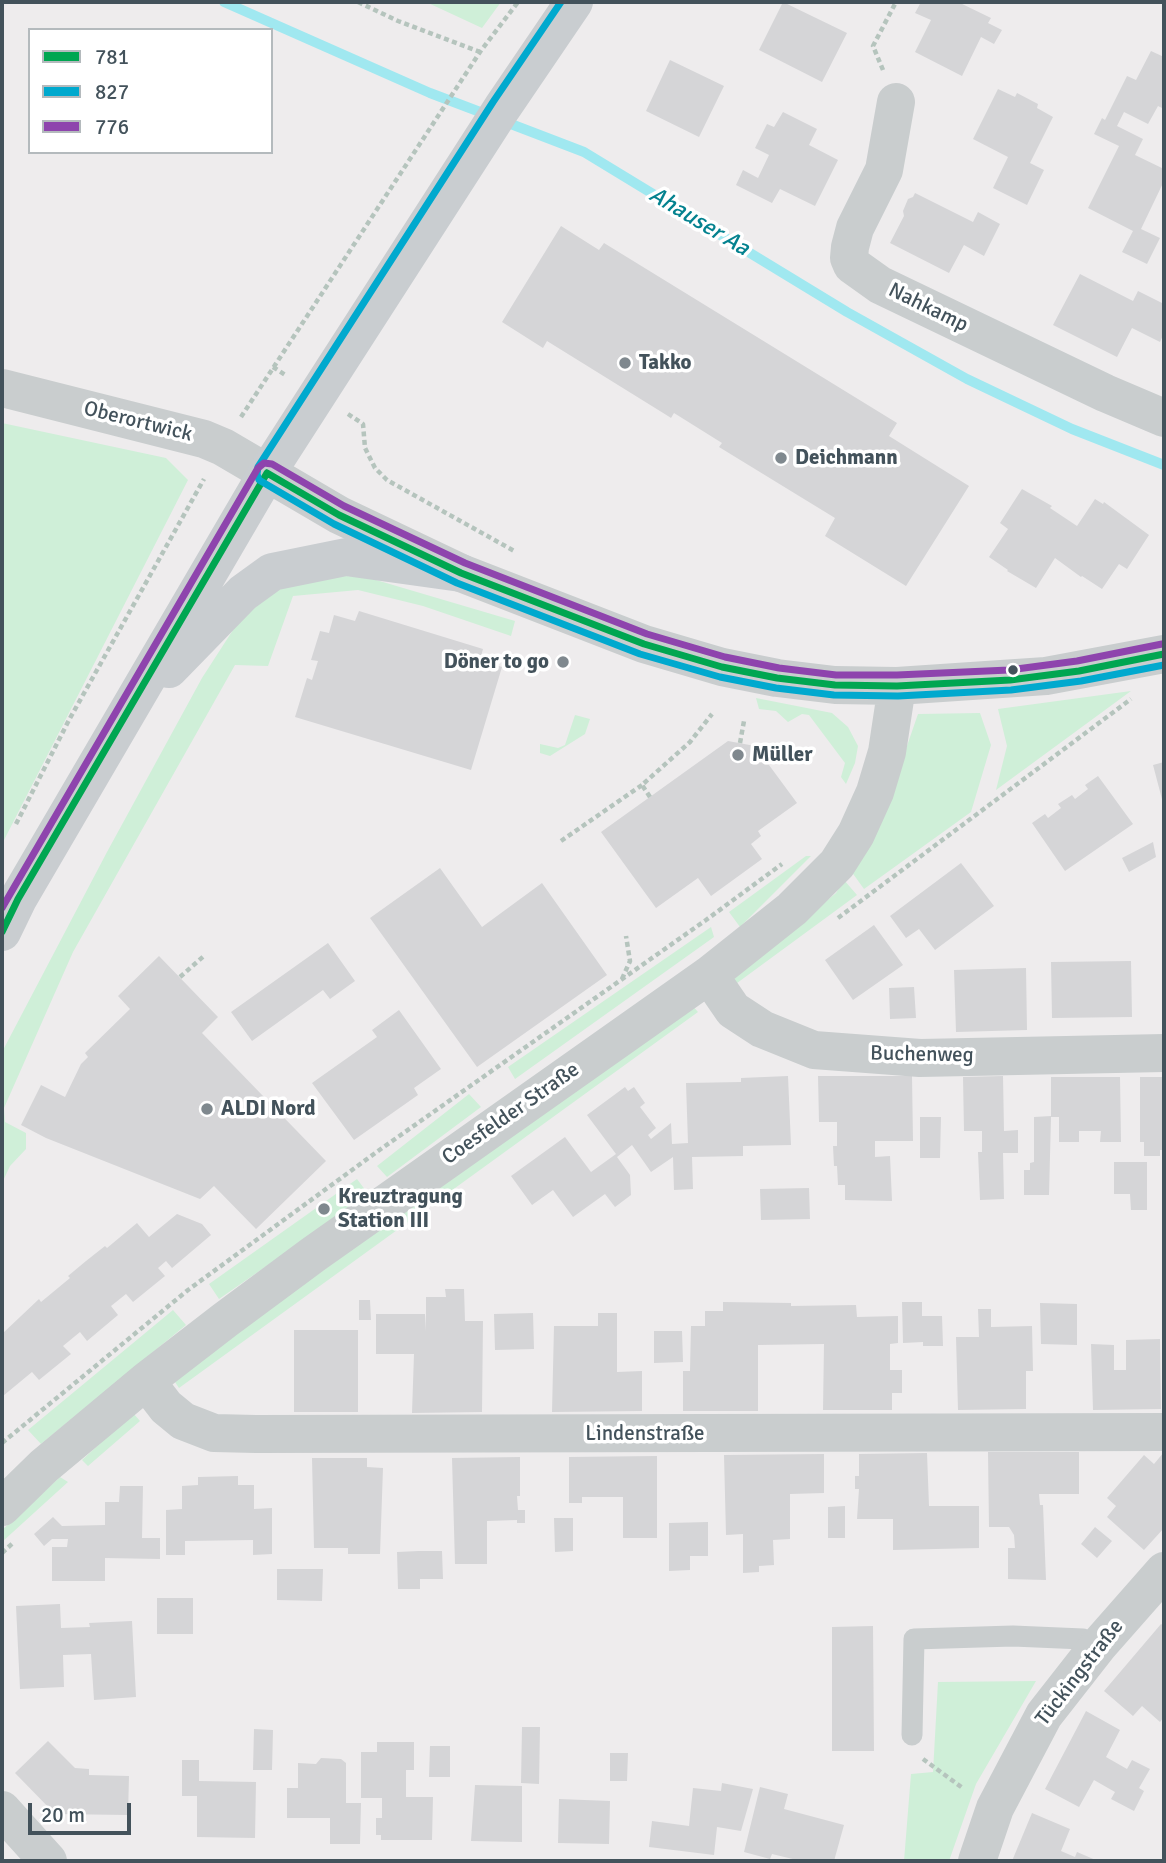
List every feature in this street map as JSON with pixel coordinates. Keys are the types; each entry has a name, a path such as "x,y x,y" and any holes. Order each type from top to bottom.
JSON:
{"main road":[{"path":"2,932 25,887 267,473 493,121 574,2"},
{"path":"126,713 243,593 272,572 346,557 461,573"}],"street":[{"name":"Nahkamp","path":"896,102 884,170 855,228 849,258 852,265 880,285 1105,393 1164,418"},
{"name":"Oberortwick","path":"2,388 204,439 267,473"},
{"path":"267,473 339,515 461,573 644,644 712,664 777,678 835,685 897,686 1046,676 1121,664 1164,653"},
{"name":"Coesfelder Straße","path":"2,1507 44,1466 146,1381 314,1254 709,975 793,909 837,864 856,834 875,792 887,752 897,686"},
{"name":"Buchenweg","path":"709,975 733,1010 762,1029 814,1050 920,1058 1164,1053"},
{"name":"Lindenstraße","path":"146,1381 166,1407 183,1421 214,1433 1164,1432"},
{"name":"Tückingstraße","path":"977,1861 995,1808 1044,1715 1098,1646 1164,1571"},
{"path":"2,1810 48,1861"}],"lane":[{"path":"912,1735 914,1639 1013,1636 1083,1639 1098,1646"}],"path":[{"path":"358,2 480,52"},
{"path":"14,828 69,720 223,447 480,52 518,2"},
{"path":"896,2 873,46 896,102"},
{"path":"273,367 363,424 365,448 375,468 387,480 519,554"},
{"path":"561,841 642,785 690,743 712,714"},
{"path":"740,744 744,721"},
{"path":"642,785 650,797"},
{"path":"2,1443 188,1290 389,1143 793,856"},
{"path":"622,980 630,961 626,936"},
{"path":"180,977 205,955"},
{"path":"912,1735 915,1750 926,1762 995,1808"}],"green space":[{"path":"426,2 501,2 482,28"},
{"path":"2,423 166,458 188,480 2,844"},
{"path":"324,575 366,577 515,621 511,636 423,606 358,590 293,596 268,666 235,665 73,952 4,1108 5,1122 26,1133 26,1149 10,1166 2,1183 2,1052 107,852 202,678 242,616 282,583"},
{"path":"1131,691 996,790 1007,746 998,709"},
{"path":"756,698 832,713 848,727 858,746 855,763 846,784 841,777 845,763 809,715 802,714 788,722 776,711 759,709"},
{"path":"980,713 991,745 971,812 864,889 851,871 890,795 918,714"},
{"path":"575,715 590,719 585,734 550,756 540,753 540,744 558,748 565,745"},
{"path":"806,856 811,856 740,927 729,912"},
{"path":"844,880 857,895 733,986 733,978 836,893"},
{"path":"711,927 714,937 515,1079 508,1067"},
{"path":"691,1004 698,1012 179,1388 173,1379"},
{"path":"469,1094 481,1107 387,1177 377,1166"},
{"path":"357,1179 369,1195 219,1299 209,1284"},
{"path":"173,1310 186,1325 41,1444 28,1430"},
{"path":"133,1413 140,1421 88,1466 82,1460"},
{"path":"60,1477 68,1482 2,1542 2,1530"},
{"path":"1036,1681 976,1784 949,1861 904,1861 911,1774 933,1772 938,1682"}],"building":[{"path":"783,2 847,33 822,82 759,50"},
{"path":"921,2 958,2 991,18 988,23 1002,30 994,44 981,37 962,76 915,52 931,20 915,13"},
{"path":"1151,51 1164,57 1164,109 1158,106 1148,124 1124,112 1117,126 1143,139 1135,155 1164,169 1164,181 1141,229 1160,238 1147,264 1122,252 1133,231 1088,208 1119,146 1094,134 1102,118 1105,120 1127,76 1136,80"},
{"path":"670,60 724,86 699,137 646,111"},
{"path":"998,89 1015,97 1017,93 1038,104 1037,108 1053,117 1030,163 1044,170 1027,205 993,188 1008,157 973,139"},
{"path":"783,112 817,129 809,145 838,160 815,206 780,189 772,203 736,185 743,170 758,178 769,155 755,148 767,124 774,127"},
{"path":"915,193 973,222 978,212 1000,224 984,256 964,245 949,273 890,243 904,216 903,211 908,199"},
{"path":"561,226 599,250 604,243 897,423 889,436 969,486 906,586 825,536 835,518 719,447 722,443 674,413 671,418 547,341 543,348 502,322"},
{"path":"1080,274 1133,301 1138,291 1164,304 1164,333 1160,342 1132,328 1117,357 1053,325"},
{"path":"1022,489 1052,506 1050,508 1077,526 1095,499 1103,504 1104,502 1149,535 1127,569 1119,564 1102,589 1055,558 1036,588 989,557 1008,529 1000,523"},
{"path":"359,611 483,649 480,660 502,667 471,770 295,717 307,678 312,680 318,661 311,660 320,631 329,633 334,615 355,621"},
{"path":"728,741 755,746 797,803 758,831 761,836 751,844 762,859 711,896 698,878 656,908 601,832"},
{"path":"1164,762 1164,803 1163,803 1153,765"},
{"path":"1098,776 1133,824 1065,871 1032,823 1045,814 1048,818 1061,808 1058,804 1072,795 1075,799 1088,789 1085,785"},
{"path":"1153,842 1156,857 1129,872 1122,858"},
{"path":"961,863 994,906 935,950 919,929 906,938 890,916"},
{"path":"440,868 482,927 542,883 607,975 477,1067 370,918"},
{"path":"874,925 903,965 853,1000 825,960"},
{"path":"328,943 355,981 330,999 323,990 252,1041 231,1012"},
{"name":"ALDI Nord","path":"159,956 218,1017 202,1033 326,1161 256,1229 214,1186 200,1199 46,1138 21,1125 41,1085 65,1097 81,1064 88,1057 85,1053 130,1009 118,996"},
{"path":"1131,961 1132,1017 1052,1018 1051,962"},
{"path":"1026,968 1027,1030 956,1032 954,970"},
{"path":"914,987 916,1018 890,1019 889,988"},
{"path":"399,1010 441,1069 414,1088 418,1095 354,1140 312,1083 377,1037 372,1030"},
{"path":"788,1076 791,1145 743,1146 743,1156 692,1157 693,1189 674,1190 673,1157 651,1172 632,1145 617,1157 630,1175 631,1195 615,1207 605,1194 573,1217 553,1190 532,1205 511,1176 565,1137 591,1172 616,1154 587,1115 625,1087 628,1091 634,1087 645,1103 640,1107 656,1128 648,1135 651,1139 671,1123 672,1144 688,1143 686,1083 741,1082 741,1078"},
{"path":"818,1076 912,1076 913,1141 875,1141 875,1157 890,1156 892,1201 845,1200 845,1185 838,1185 837,1166 834,1166 833,1146 837,1146 837,1122 819,1122"},
{"path":"1003,1076 1004,1131 1018,1130 1018,1153 1003,1153 1004,1199 980,1200 978,1152 982,1152 982,1131 964,1131 963,1077"},
{"path":"1051,1077 1120,1077 1121,1142 1100,1142 1101,1131 1079,1131 1079,1142 1059,1142 1059,1117 1051,1117 1049,1195 1024,1195 1024,1170 1030,1170 1030,1163 1034,1162 1034,1117 1051,1116"},
{"path":"1140,1077 1164,1077 1164,1150 1160,1150 1160,1156 1144,1156 1144,1142 1140,1142"},
{"path":"920,1117 941,1117 940,1158 920,1158"},
{"path":"1114,1162 1147,1162 1147,1210 1131,1210 1130,1194 1114,1194"},
{"path":"809,1188 810,1219 761,1220 760,1189"},
{"path":"177,1214 202,1224 211,1235 172,1268 166,1261 158,1268 165,1276 133,1302 126,1294 111,1306 118,1315 87,1341 80,1332 63,1346 71,1354 39,1380 32,1372 3,1396 2,1334 39,1299 41,1302 86,1261 105,1246 107,1248 137,1223 149,1237"},
{"path":"445,1289 464,1289 465,1321 483,1321 482,1412 412,1413 414,1354 376,1354 376,1314 425,1314 426,1331 426,1297 446,1297"},
{"path":"359,1300 370,1300 371,1320 359,1320"},
{"path":"723,1302 791,1303 791,1306 856,1305 857,1317 898,1316 898,1343 890,1344 890,1370 902,1370 902,1393 892,1393 892,1410 823,1410 824,1344 758,1345 758,1411 683,1411 683,1371 690,1371 691,1326 705,1326 705,1311 723,1311"},
{"path":"902,1302 922,1302 922,1316 942,1316 943,1346 923,1346 923,1342 903,1343"},
{"path":"1040,1303 1077,1304 1077,1345 1041,1344"},
{"path":"978,1309 991,1309 991,1327 1032,1326 1033,1371 1026,1371 1026,1409 958,1410 956,1337 979,1337"},
{"path":"533,1313 534,1349 495,1350 494,1314"},
{"path":"598,1313 617,1313 617,1372 642,1371 642,1411 552,1412 554,1326 598,1326"},
{"path":"294,1330 358,1330 358,1412 294,1412"},
{"path":"654,1331 682,1331 683,1362 654,1363"},
{"path":"1160,1339 1161,1409 1093,1410 1091,1344 1114,1345 1114,1370 1126,1370 1126,1340"},
{"path":"988,1452 1079,1452 1079,1494 1039,1494 1040,1505 1043,1505 1046,1580 1008,1579 1008,1548 1015,1548 1014,1535 1009,1527 989,1527"},
{"path":"1164,1452 1164,1528 1144,1550 1107,1517 1116,1506 1107,1498 1144,1455 1154,1464"},
{"path":"927,1453 929,1506 979,1506 979,1548 893,1550 893,1519 857,1519 859,1489 855,1489 855,1476 859,1476 859,1454"},
{"path":"824,1454 824,1493 790,1494 790,1539 773,1540 774,1565 759,1566 759,1572 743,1573 743,1534 726,1535 724,1455"},
{"path":"657,1456 657,1538 623,1538 623,1497 582,1497 582,1503 569,1503 569,1457"},
{"path":"520,1457 518,1510 525,1510 525,1523 517,1523 517,1520 487,1521 487,1564 455,1564 452,1458"},
{"path":"312,1458 367,1458 367,1467 383,1468 380,1554 348,1554 348,1548 314,1548"},
{"path":"238,1476 238,1485 254,1485 254,1509 272,1508 272,1554 253,1555 253,1540 185,1541 185,1555 166,1555 166,1510 182,1509 182,1486 198,1485 198,1477"},
{"path":"120,1486 143,1486 142,1538 160,1538 160,1559 105,1558 105,1581 52,1581 52,1547 67,1547 68,1539 52,1539 44,1546 34,1534 53,1517 62,1526 105,1525 105,1502 119,1502"},
{"path":"845,1506 845,1538 828,1538 828,1507"},
{"path":"554,1518 573,1518 573,1551 555,1552"},
{"path":"708,1522 708,1556 690,1556 690,1570 669,1571 669,1523"},
{"path":"1095,1527 1112,1541 1097,1558 1081,1544"},
{"path":"442,1551 443,1579 420,1579 420,1589 398,1589 397,1552"},
{"path":"277,1569 323,1569 322,1601 277,1600"},
{"path":"157,1598 193,1598 193,1634 157,1634"},
{"path":"60,1604 61,1628 90,1627 89,1623 132,1621 136,1697 94,1700 91,1654 63,1655 64,1687 20,1689 16,1606"},
{"path":"1161,1624 1164,1626 1164,1717 1160,1722 1142,1706 1133,1716 1104,1691"},
{"path":"873,1626 874,1751 832,1751 832,1627"},
{"path":"1086,1711 1120,1730 1106,1757 1127,1769 1132,1760 1150,1769 1139,1788 1144,1791 1134,1811 1111,1799 1115,1792 1094,1780 1079,1807 1045,1789"},
{"path":"522,1727 540,1727 539,1784 521,1783"},
{"path":"254,1729 273,1730 272,1770 253,1770"},
{"path":"48,1741 75,1768 89,1769 89,1775 129,1776 128,1815 55,1814 15,1773"},
{"path":"377,1742 414,1742 414,1770 406,1770 406,1797 433,1797 432,1840 381,1840 381,1835 376,1835 376,1818 382,1818 382,1798 361,1798 361,1752 377,1752"},
{"path":"430,1746 450,1746 450,1777 429,1777"},
{"path":"610,1753 628,1753 627,1781 610,1781"},
{"path":"321,1758 341,1759 346,1763 346,1803 361,1803 360,1844 330,1844 330,1818 287,1818 287,1788 298,1788 298,1763 316,1764"},
{"path":"182,1760 199,1760 199,1781 256,1782 255,1838 197,1837 197,1796 182,1796"},
{"path":"722,1783 753,1789 741,1831 717,1827 714,1855 649,1847 652,1821 689,1826 693,1788 721,1791"},
{"path":"475,1785 522,1786 522,1842 471,1841"},
{"path":"760,1787 788,1794 784,1809 844,1825 834,1861 801,1861 772,1854 770,1859 744,1852"},
{"path":"559,1799 610,1801 609,1844 558,1843"},
{"path":"1032,1813 1070,1829 1061,1851 1075,1857 1077,1852 1098,1861 1012,1861"}],"waterway":[{"name":"Ahauser Aa","path":"224,2 430,93 488,115"},
{"name":"Ahauser Aa","path":"503,121 584,152 847,312 967,379 1072,429 1164,465"}],"transit line":[{"name":"827","path":"561,2 493,102 258,467 259,480 334,524 457,583 640,654 720,677 776,688 834,695 898,696 1011,690 1081,681 1164,665"},
{"name":"776","path":"2,908 258,468 264,463 272,464 344,506 465,563 647,634 725,657 779,668 836,675 1009,670 1077,661 1162,644"},
{"name":"781","path":"267,473 339,515 461,573 644,644 722,667 777,678 835,685 897,686 1010,680 1079,671 1164,654"},
{"name":"781","path":"2,932 18,899 267,473"}],"place":[{"name":"Takko","path":"625,363"},
{"name":"Deichmann","path":"781,458"},
{"name":"Döner to go","path":"563,662"},
{"name":"Müller","path":"738,755"},
{"name":"ALDI Nord","path":"207,1109"},
{"name":"Kreuztragung Station III","path":"324,1209"}]}
